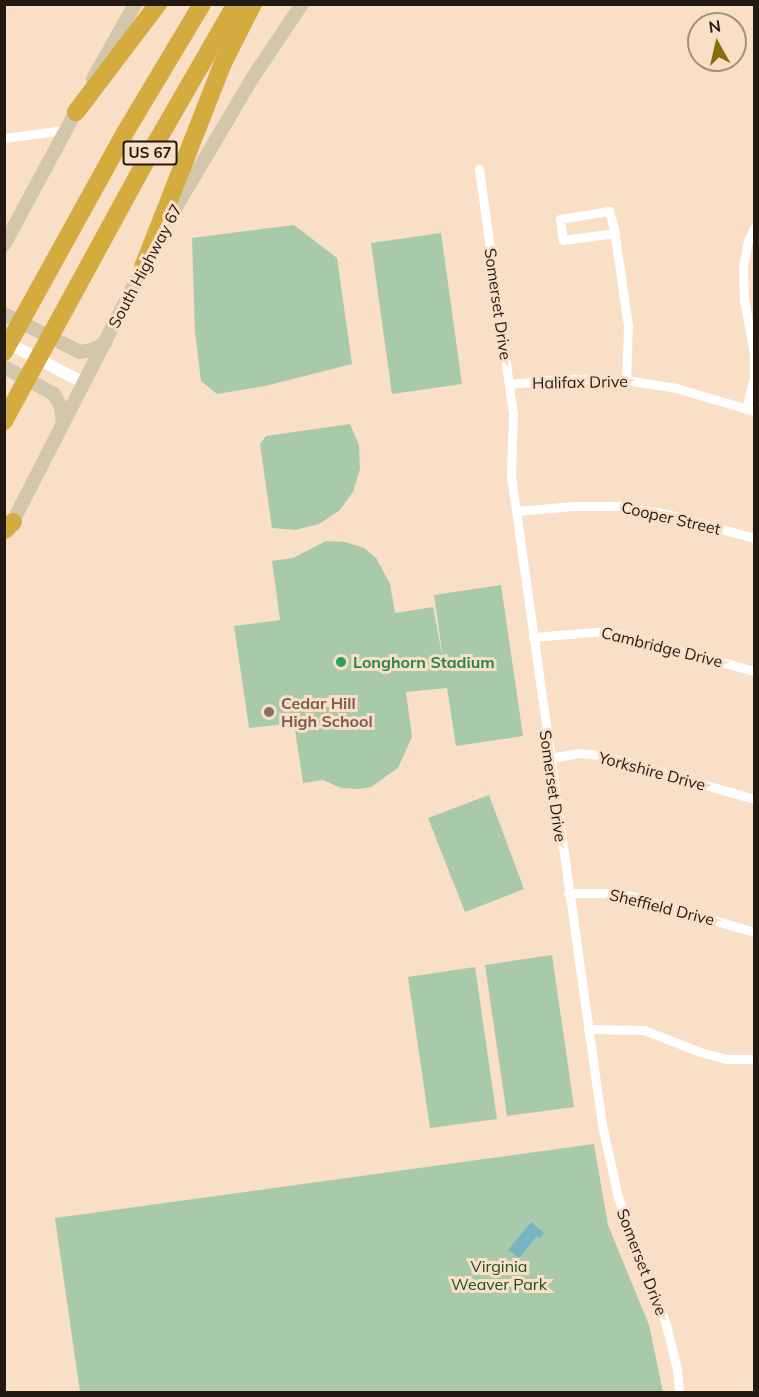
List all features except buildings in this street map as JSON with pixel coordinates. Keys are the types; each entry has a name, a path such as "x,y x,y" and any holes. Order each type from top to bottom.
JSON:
{"highway":[{"path":"76,112 158,4"},
{"name":"US 67","path":"4,352 126,131 202,4"},
{"name":"US 67","path":"8,414 67,304 236,4"},
{"path":"142,267 222,65 253,4"}],"main road":[{"path":"4,245 64,130 135,4"},
{"name":"South Highway 67","path":"7,530 142,267 191,179 302,4"},
{"path":"4,314 80,352 95,349 105,342"},
{"path":"4,366 54,394 61,407 63,423"}],"street":[{"path":"4,138 64,130"},
{"name":"Somerset Drive","path":"479,169 510,384 513,414 511,475 602,1125 618,1197 666,1325 677,1369 679,1392"},
{"path":"615,233 563,240 560,219 609,211 615,233 628,326 626,380"},
{"path":"750,410 754,355 744,299 743,267 748,241 754,228"},
{"path":"4,341 84,383"},
{"name":"Halifax Drive","path":"510,384 559,380 626,380 676,388 750,410"},
{"name":"Cooper Street","path":"516,511 574,506 618,506 667,514 754,538"},
{"name":"Cambridge Drive","path":"533,637 606,631 754,671"},
{"name":"Yorkshire Drive","path":"549,758 579,753 601,755 754,799"},
{"name":"Sheffield Drive","path":"568,893 631,896 754,932"},
{"path":"588,1029 644,1030 700,1052 726,1059 754,1059"}],"green space":[{"path":"294,225 337,258 352,364 265,386 217,394 201,381 195,332 192,238"},
{"path":"441,233 462,384 392,394 371,243"},
{"path":"350,424 359,445 360,469 353,492 339,511 319,524 295,530 272,528 260,444 266,436"},
{"name":"Longhorn Stadium","path":"326,541 345,542 364,548 376,558 390,584 395,613 433,607 444,665 434,595 501,585 523,736 456,746 447,688 406,692 412,737 398,768 371,787 359,789 341,788 323,780 303,783 294,723 249,728 234,626 280,620 272,561 293,558"},
{"path":"489,795 524,889 465,912 428,818"},
{"path":"552,955 574,1107 507,1116 485,965"},
{"path":"475,967 497,1119 430,1128 408,977"},
{"name":"Virginia Weaver Park","path":"594,1144 608,1225 649,1325 663,1392 80,1392 55,1218"}],"water":[{"path":"531,1222 544,1233 540,1238 537,1236 519,1258 508,1250"}],"place":[{"name":"Longhorn Stadium","path":"341,662"},
{"name":"Cedar Hill High School","path":"269,712"}]}
